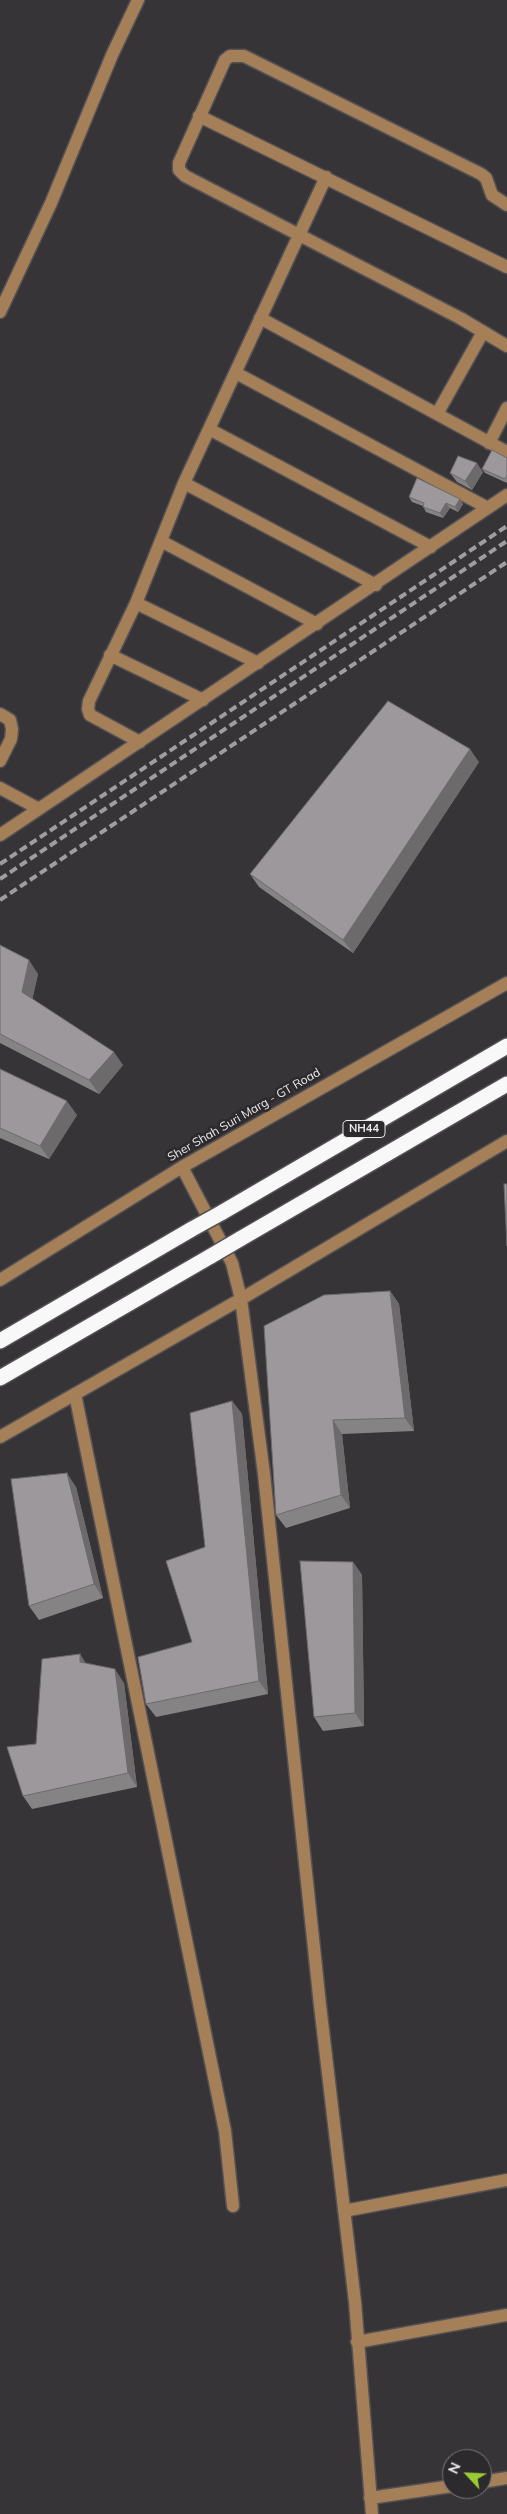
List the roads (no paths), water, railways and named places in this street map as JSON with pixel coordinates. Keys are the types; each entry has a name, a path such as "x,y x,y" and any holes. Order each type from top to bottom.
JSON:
{"highway":[{"name":"NH44","path":"0,1341 507,1046"},
{"name":"NH44","path":"0,1378 507,1084"}],"street":[{"path":"0,312 51,203 94,98 138,0"},
{"path":"507,205 492,194 486,178 480,174 244,56 230,56 225,60 181,156 179,170 185,176 507,346"},
{"path":"199,116 507,266"},
{"path":"140,742 97,719 90,714 88,709 110,656 136,603 184,483 326,177"},
{"path":"260,318 507,452"},
{"path":"437,414 483,332"},
{"path":"236,373 488,508"},
{"path":"489,442 507,408"},
{"path":"209,429 431,547"},
{"path":"184,483 376,584"},
{"path":"0,835 507,495"},
{"path":"161,541 317,624"},
{"path":"136,603 258,663"},
{"path":"110,656 203,700"},
{"path":"0,714 10,720 12,729 11,739 0,761"},
{"path":"0,788 39,809"},
{"name":"Sher Shah Suri Marg - GT Road","path":"0,1280 182,1167 507,983"},
{"path":"0,1437 241,1299 507,1141"},
{"path":"182,1167 232,1263 241,1299 264,1474 318,1986 344,2211 358,2342 372,2514"},
{"path":"75,1394 225,2131 234,2206"},
{"path":"344,2211 507,2180"},
{"path":"358,2342 507,2315"},
{"path":"492,2480 507,2478"},
{"path":"370,2498 442,2487"}],"railway":[{"path":"0,864 507,526"},
{"path":"0,879 507,541"},
{"path":"0,900 507,562"}]}
